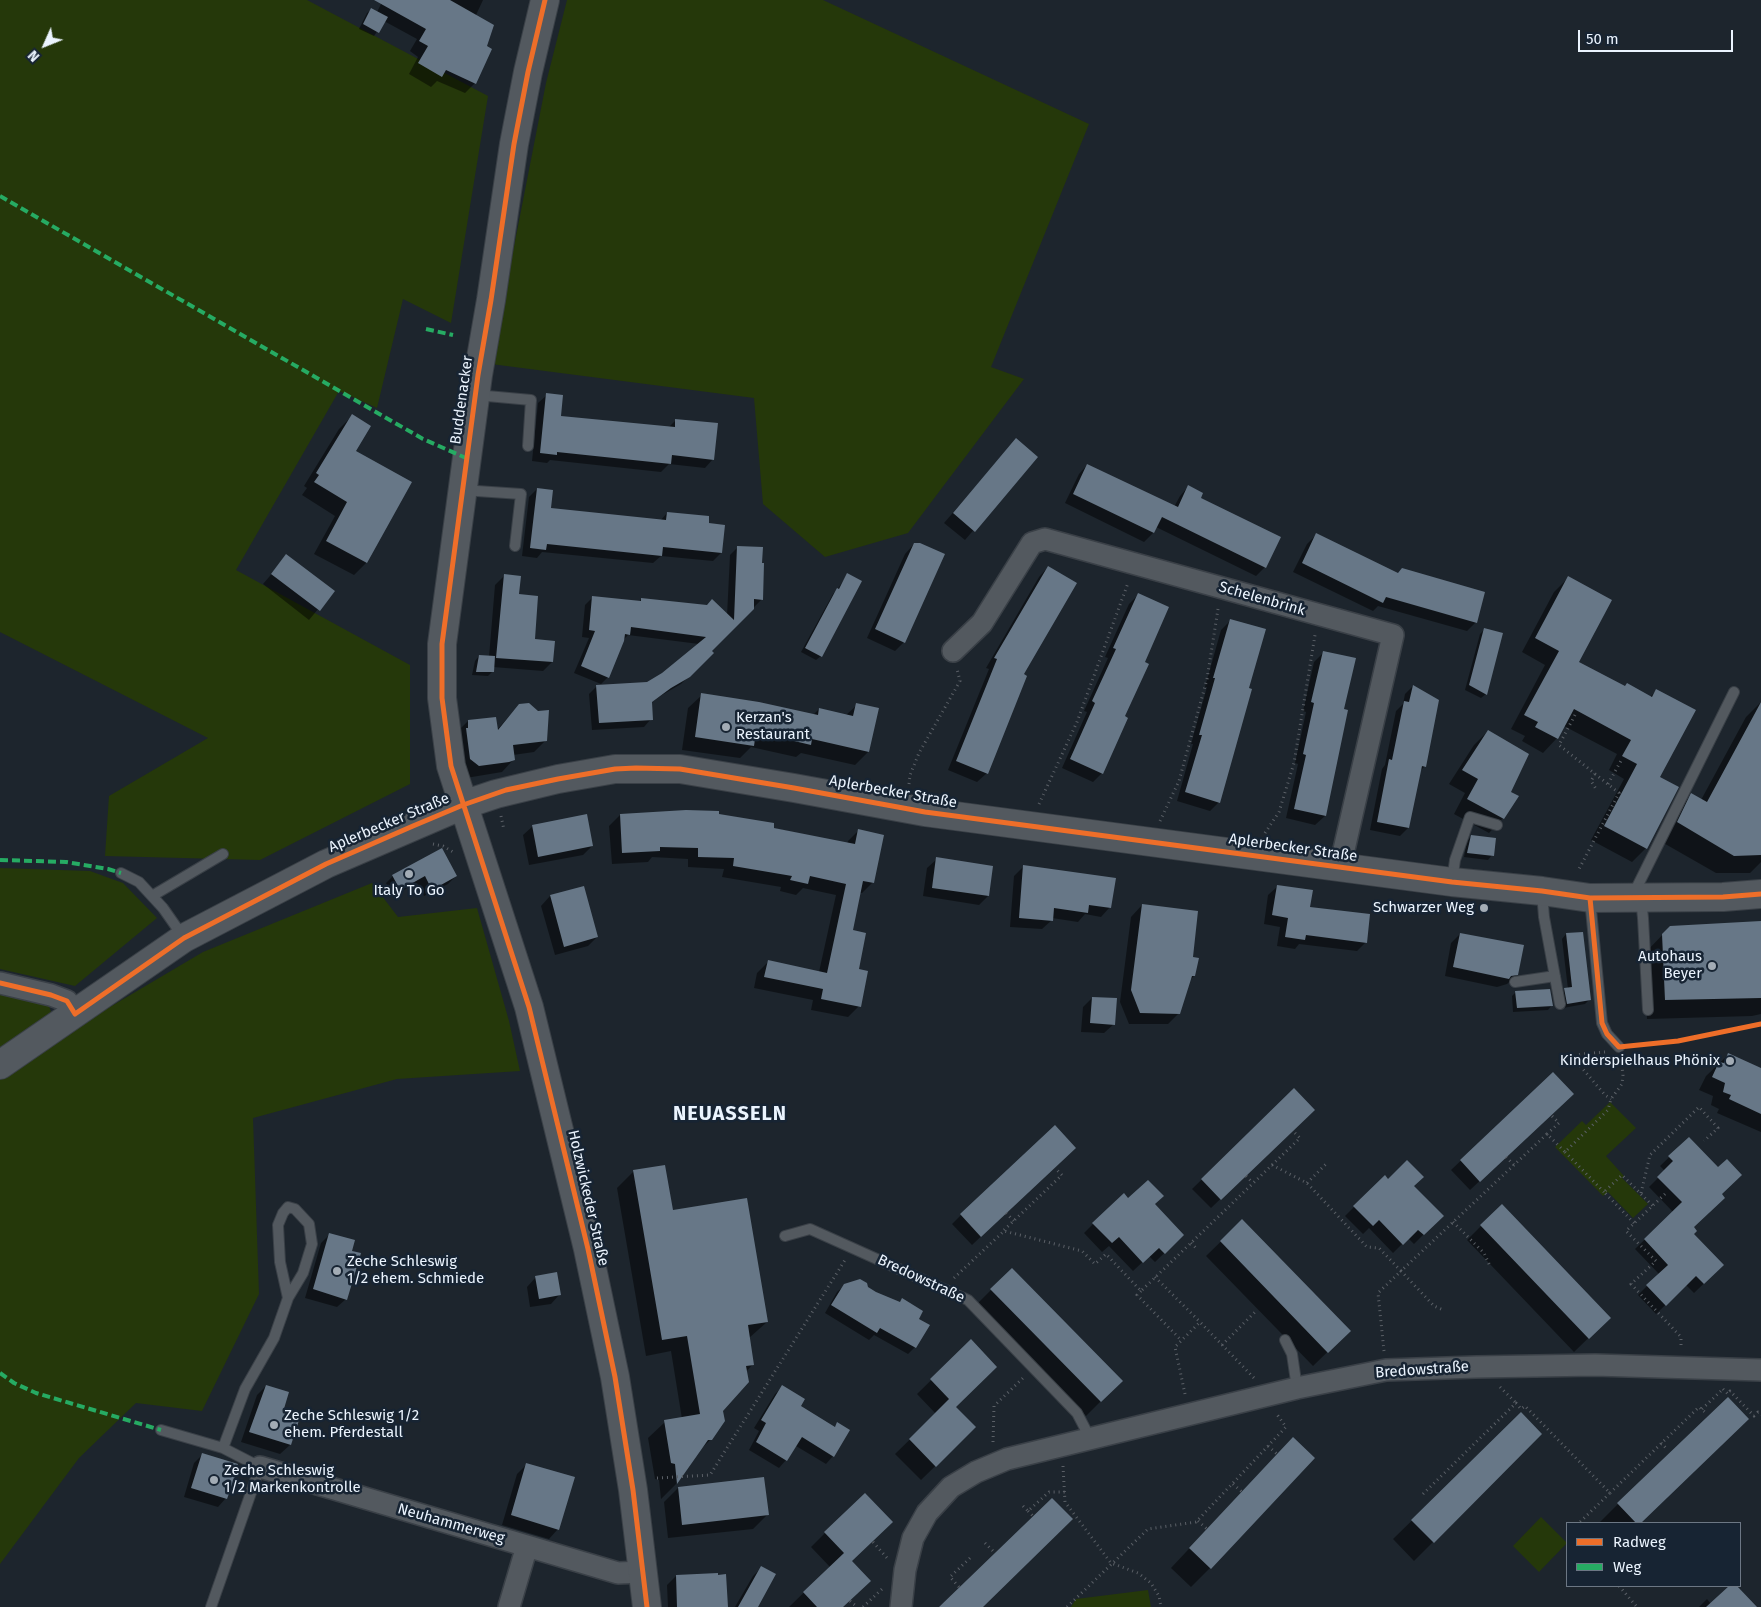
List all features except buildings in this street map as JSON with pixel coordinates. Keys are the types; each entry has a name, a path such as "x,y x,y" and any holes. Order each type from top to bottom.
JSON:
{"main road":[{"name":"Buddenacker","path":"463,805 451,766 442,698 442,644 461,490 514,144 545,0"},
{"name":"Aplerbecker Straße","path":"0,1065 184,938 326,864 463,805 506,790 615,769 680,769 925,812 1452,882 1590,898 1723,897 1761,894"},
{"name":"Holzwickeder Straße","path":"463,805 529,1007 588,1249 615,1377 647,1607"}],"street":[{"name":"Schelenbrink","path":"953,651 982,623 1032,543 1045,539 1392,635 1340,867"},
{"path":"0,983 51,995 67,1001 75,1014"},
{"name":"Bredowstraße","path":"901,1607 905,1570 913,1538 927,1513 952,1487 976,1472 1007,1459 1297,1388 1386,1370 1476,1366 1595,1365 1761,1370"},
{"name":"Neuhammerweg","path":"260,1468 618,1573 643,1572"},
{"path":"508,1607 527,1546"}],"lane":[{"path":"475,395 531,400 528,446"},
{"path":"461,490 521,494 516,546"},
{"path":"1648,1010 1643,918 1636,899 1734,692"},
{"path":"1452,882 1455,860 1470,817 1496,825"},
{"path":"152,896 223,854"},
{"path":"121,873 140,882 170,917 184,938"},
{"path":"1542,891 1544,917 1560,1004"},
{"path":"1590,898 1602,1023 1607,1034 1620,1051"},
{"path":"1515,982 1555,976"},
{"path":"223,1448 245,1389 274,1338 288,1298 303,1273 312,1244 309,1224 295,1209 288,1207 278,1225 280,1262 288,1298"},
{"name":"Bredowstraße","path":"785,1236 810,1229 968,1300 1077,1413 1090,1438"},
{"path":"1285,1340 1292,1354 1297,1388"},
{"path":"160,1430 223,1448 260,1468 211,1607"}],"path":[{"path":"1037,808 1077,722 1135,564"},
{"path":"1158,824 1179,781 1207,679 1216,627 1220,587"},
{"path":"1262,837 1279,812 1294,762 1319,615"},
{"path":"909,784 910,775 919,753 960,681 953,651"},
{"path":"1575,715 1559,745 1619,793 1578,871"},
{"path":"1608,784 1622,759"},
{"path":"1596,774 1591,781 1596,789"},
{"path":"1565,1152 1608,1110 1611,1099 1622,1084 1620,1051 1582,1054 1577,1057 1578,1063 1611,1099"},
{"path":"1641,1194 1650,1155 1699,1107 1718,1128 1704,1141"},
{"path":"1386,1370 1378,1293 1559,1123 1551,1115"},
{"path":"1181,1341 1137,1295 1300,1138 1293,1131"},
{"path":"1547,1134 1634,1223"},
{"path":"1506,1157 1514,1165"},
{"path":"1307,1183 1328,1162"},
{"path":"1272,1165 1307,1183 1367,1247 1379,1248 1434,1306 1443,1310"},
{"path":"943,1288 1062,1175 1055,1168"},
{"path":"1604,1192 1622,1175 1652,1206"},
{"path":"1246,1176 1253,1183"},
{"path":"1665,1194 1626,1231 1656,1261 1631,1284 1681,1337"},
{"path":"1006,1213 1014,1221"},
{"path":"1454,1222 1484,1253 1490,1266"},
{"path":"1004,1231 1082,1251 1095,1264 1106,1254 1141,1291"},
{"path":"1191,1243 1198,1250"},
{"path":"657,1478 710,1475 852,1248"},
{"path":"1067,1607 1148,1529 1198,1521 1286,1427 1267,1396 1222,1345 1155,1277"},
{"path":"1222,1345 1256,1311"},
{"path":"1189,1414 1175,1347 1200,1322"},
{"path":"992,1448 994,1406 1027,1374"},
{"path":"1580,1522 1661,1443 1700,1407 1702,1409 1723,1389 1728,1394 1730,1391 1754,1416 1758,1412 1761,1416"},
{"path":"1423,1494 1516,1403 1522,1409 1525,1406 1610,1493"},
{"path":"1702,1409 1706,1414"},
{"path":"1661,1443 1668,1450"},
{"path":"1062,1446 1065,1502 1111,1563 1138,1573 1151,1584 1159,1596 1161,1607"},
{"path":"1268,1446 1277,1454"},
{"path":"1233,1484 1242,1492"},
{"path":"1028,1511 1049,1492 1064,1492"},
{"path":"1023,1506 1033,1516"},
{"path":"1198,1521 1206,1529"},
{"path":"872,1542 892,1564"},
{"path":"985,1543 995,1553"},
{"path":"959,1587 950,1577 970,1558"},
{"path":"863,1607 884,1587"},
{"path":"1620,1587 1637,1607"},
{"path":"850,1600 857,1607"}],"green space":[{"path":"0,0 307,0 488,96 451,323 403,299 377,408 339,391 236,570 410,665 410,784 260,860 105,856 109,796 208,738 0,632"},
{"path":"567,0 823,0 1089,124 991,367 1024,379 908,533 825,557 763,504 754,398 491,364 546,83"},
{"path":"0,868 90,871 123,883 157,918 75,986 0,969"},
{"path":"372,883 398,917 477,908 509,1021 520,1071 397,1079 253,1118 259,1294 202,1411 136,1403 79,1458 0,1564 0,1072 203,952"},
{"path":"0,993 48,1003 51,1012 49,1016 0,1050"},
{"path":"1610,1102 1636,1128 1606,1156 1624,1176 1622,1178 1648,1204 1633,1218 1608,1192 1603,1196 1555,1147 1582,1121 1586,1125"},
{"path":"1541,1517 1566,1542 1539,1572 1513,1546"},
{"path":"1148,1590 1151,1607 1071,1607 1076,1599"}],"marked path":[{"path":"0,196 423,439 466,458"},
{"path":"426,329 453,335"},
{"path":"0,860 66,862 121,873"},
{"path":"0,1373 14,1383 36,1393 161,1430"}],"cycle path":[{"path":"545,0 514,144 478,375 442,644 442,698 451,766 529,1007 588,1249 615,1377 633,1490 647,1607"},
{"path":"0,983 51,995 67,1001 75,1014 184,938 326,864 463,805 506,790 615,769 680,769 925,812 1452,882 1590,898 1723,897 1761,894"},
{"path":"1590,898 1602,1023 1607,1034 1619,1047 1678,1041 1761,1024"}],"place":[{"name":"Kerzan's Restaurant","path":"726,727"},
{"name":"Italy To Go","path":"409,874"},
{"name":"Schwarzer Weg","path":"1484,908"},
{"name":"Autohaus Beyer","path":"1712,966"},
{"name":"Kinderspielhaus Phönix","path":"1730,1061"},
{"name":"Zeche Schleswig 1/2 ehem. Schmiede","path":"337,1271"},
{"name":"Zeche Schleswig 1/2 ehem. Pferdestall","path":"274,1425"},
{"name":"Zeche Schleswig 1/2 Markenkontrolle","path":"214,1480"}],"district":[{"name":"NEUASSELN","path":"730,1114"}]}
